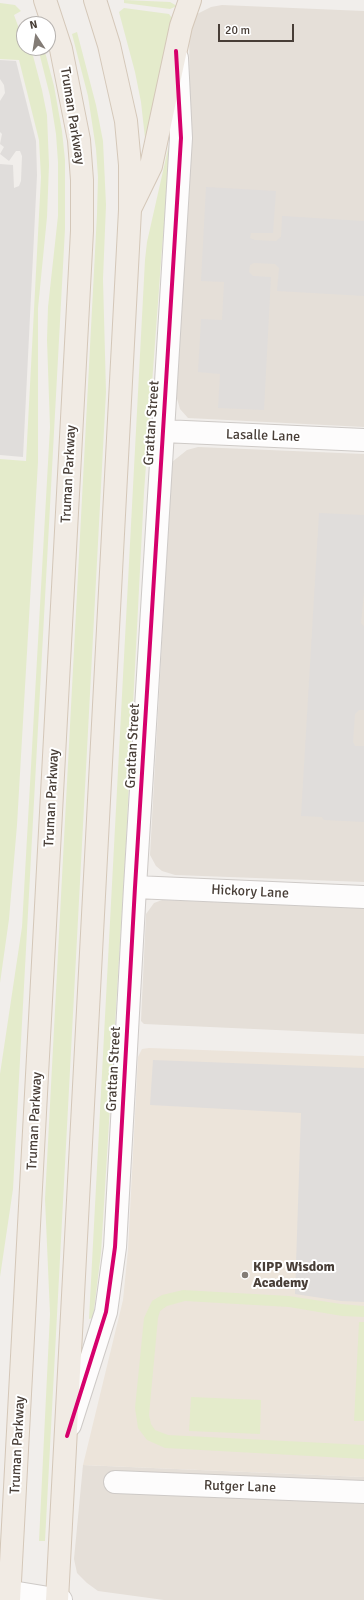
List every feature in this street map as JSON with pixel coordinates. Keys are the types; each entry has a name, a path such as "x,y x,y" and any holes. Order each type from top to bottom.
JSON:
{"main road":[{"name":"Truman Parkway","path":"6,1594 82,231 82,180 79,140 61,49 45,0"},
{"path":"59,1600 66,1436 130,210 130,165 126,122 111,51 95,0"},
{"path":"130,210 141,190 151,166 181,26 190,0"}],"street":[{"name":"Grattan Street","path":"66,1436 106,1312 115,1247 135,886 181,138 176,51"},
{"name":"Lasalle Lane","path":"163,431 364,440"},
{"name":"Hickory Lane","path":"135,886 364,897"},
{"name":"Rutger Lane","path":"115,1482 364,1492"},
{"path":"6,1594 59,1600"}],"shaded area":[{"path":"222,5 364,11 364,427 188,418 180,409 174,388 190,111 189,24 193,16 211,7"},
{"path":"0,60 16,61 36,141 37,175 23,457 0,455 0,164 13,165 14,188 19,186 21,181 22,156 20,151 16,151 9,161 0,154 4,147 0,144 2,134 0,132 0,101 5,93 4,85 0,79"},
{"path":"206,187 276,191 273,233 251,233 250,238 255,240 276,241 281,237 282,216 364,221 364,296 277,291 279,268 275,264 254,263 250,265 249,272 253,276 271,277 264,410 218,408 220,374 198,372 201,319 222,320 224,282 201,281"},
{"path":"198,447 364,454 364,882 175,875 162,871 156,866 150,855 172,462 187,450"},
{"path":"319,513 364,515 364,592 361,623 364,627 364,710 359,710 355,714 353,742 355,746 364,746 364,822 324,820 322,817 301,816"},
{"path":"162,900 364,908 364,1034 144,1024 141,1021 146,914 154,903"},
{"name":"KIPP Wisdom Academy","path":"149,1048 364,1056 364,1477 83,1465 123,1300 128,1250 138,1057 142,1049"},
{"path":"153,1060 364,1068 364,1302 341,1301 295,1294 301,1113 150,1105"},
{"path":"83,1465 364,1477 364,1600 164,1600 98,1591 77,1573 74,1559"}],"green space":[{"path":"124,0 170,2 177,6 170,9 124,3"},
{"path":"0,3 15,5 21,11 14,15 16,20 16,56 33,56 47,115 49,165 47,217 38,308 38,462 17,825 9,919 0,983 0,459 26,461 41,177 39,140 19,60 0,59"},
{"path":"124,8 169,14 172,18 149,139 145,138 141,102 135,72 119,12"},
{"path":"77,32 96,105 103,141 106,205 103,279 106,392 45,1541 39,1541 50,1314 45,1199 98,177 96,149 88,96 72,34"},
{"path":"40,56 46,56 54,86 62,131 65,160 65,229 13,1189 0,1277 0,1074 22,927 50,427 47,340 48,307 58,216 58,162 56,134 50,96"},
{"path":"170,140 173,140 162,248 144,492 125,861 101,1253 93,1318 89,1319 145,260 147,242"},
{"path":"183,1290 289,1296 364,1306 364,1317 342,1316 289,1307 185,1301 167,1306 160,1311 158,1318 149,1415 151,1424 155,1430 168,1435 364,1445 364,1459 165,1448 147,1440 138,1428 135,1408 144,1318 152,1301 162,1295"},
{"path":"359,1322 364,1322 364,1421 354,1421"},
{"path":"191,1397 261,1400 260,1434 189,1431"}],"cycle path":[{"path":"67,1436 106,1312 115,1247 135,887 181,138 176,51"}],"place":[{"name":"KIPP Wisdom Academy","path":"245,1275"}]}
